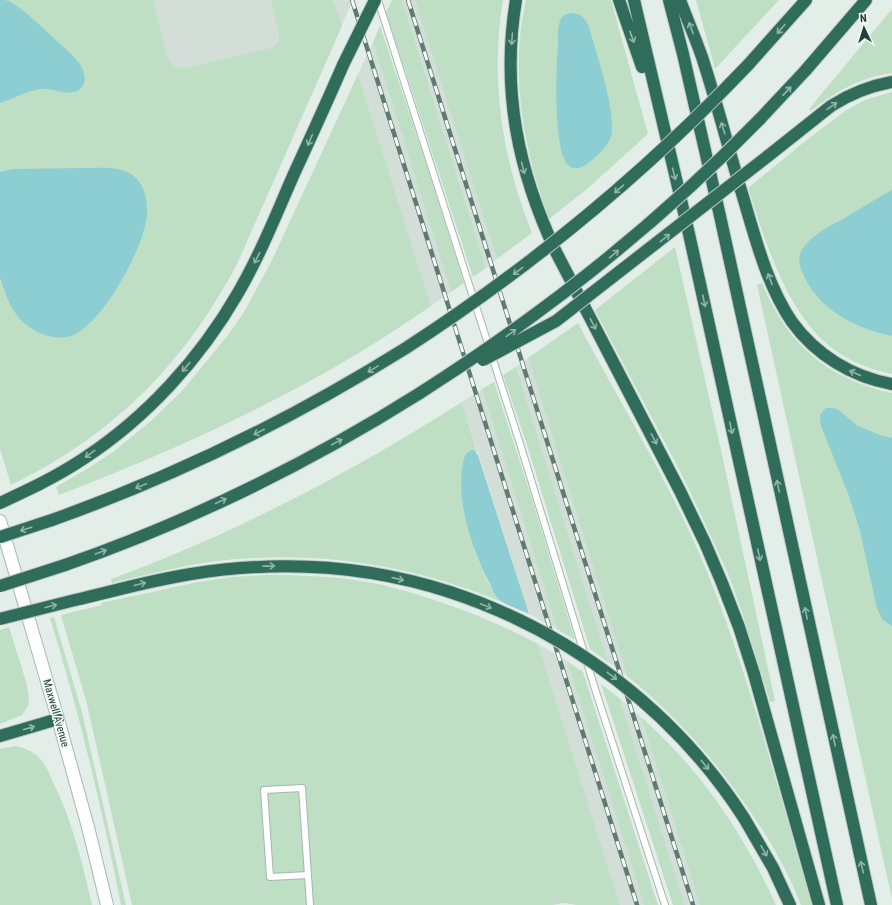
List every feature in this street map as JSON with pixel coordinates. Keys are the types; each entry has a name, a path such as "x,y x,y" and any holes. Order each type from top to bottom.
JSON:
{"highway":[{"path":"0,503 40,484 84,459 125,428 168,388 203,346 231,305 260,251 343,65 369,0"},
{"path":"343,65 377,0"},
{"path":"516,0 511,52 512,103 520,151 531,194 542,223 562,265 684,498 720,577 739,627 754,674 819,905"},
{"path":"618,0 661,118"},
{"path":"634,0 689,234 836,905"},
{"path":"669,0 720,216 871,905"},
{"path":"680,0 702,56 762,256 782,306 800,331 814,347 824,355 859,375 892,384"},
{"path":"0,537 52,520 155,480 247,438 318,400 406,348 499,285 583,220 658,154 748,65 806,0"},
{"path":"0,586 65,565 145,535 246,490 352,434 420,393 506,336 612,256 687,190 760,119 805,71 866,0"},
{"path":"420,393 556,321 831,106 867,88 892,82"},
{"path":"0,618 190,574 271,566 325,568 362,572 394,578 450,592 497,610 528,624 563,643 612,676 642,700 685,741 716,778 744,818 770,862 790,905"},
{"path":"0,736 58,719"}],"main road":[{"name":"Maxwell Avenue","path":"0,522 58,719 88,827 107,905"}],"lane":[{"path":"377,0 522,447 600,706 665,905"},
{"path":"308,875 270,877 264,790 302,788 308,875 310,905"}],"shaded area":[{"path":"0,0 353,0 323,68 0,138"},
{"path":"402,0 415,0 473,181 497,259 486,268"},
{"path":"373,42 451,292 431,306 358,74"},
{"path":"528,358 627,676 608,662 516,367"},
{"path":"482,389 557,629 529,614 462,402"},
{"path":"538,644 567,661 644,905 620,905"},
{"path":"620,699 641,717 700,905 685,905"}],"green space":[{"path":"0,0 153,0 167,58 176,67 186,68 271,48 277,44 279,35 271,0 333,0 342,26 238,262 218,298 195,332 170,364 143,393 114,419 82,444 11,485 0,449"},
{"path":"392,0 402,0 486,268 473,277 386,12"},
{"path":"415,0 503,0 499,30 498,59 501,118 513,176 532,233 497,259"},
{"path":"526,0 611,0 648,134 587,189 549,219 532,166 526,139 519,83 521,28"},
{"path":"696,0 779,0 715,69"},
{"path":"892,9 892,73 870,78 849,86 811,111 809,109"},
{"path":"380,26 464,283 451,292 373,42"},
{"path":"358,74 431,306 388,335 343,362 251,412 156,456 59,495 56,487 113,452 152,420 183,390 228,335 244,312 272,260"},
{"path":"892,92 892,374 863,366 842,355 819,336 804,318 791,299 780,277 762,232 748,188 845,111 865,100"},
{"path":"675,247 721,450 775,701 770,702 743,615 729,576 709,532 681,473 595,310"},
{"path":"762,283 772,305 784,324 797,341 812,356 829,368 848,378 869,387 892,393 892,899 757,285"},
{"path":"578,323 671,494 708,574 733,640 747,684 812,905 801,905 783,865 769,840 719,769 676,720 627,676 528,358"},
{"path":"516,367 608,662 590,649 527,445 503,375"},
{"path":"494,382 575,640 557,629 482,389"},
{"path":"462,402 478,455 477,452 462,469 461,484 467,523 475,552 487,580 499,601 429,577 393,569 357,562 284,557 247,558 210,562 148,574 112,583 111,579 202,542 291,500 378,453"},
{"path":"265,575 332,577 386,586 458,608 507,628 538,644 620,905 577,905 565,903 552,905 132,905 87,704 61,615 102,605 101,603 198,582 232,577"},
{"path":"54,617 82,712 126,905 121,905 89,760 71,689 50,618"},
{"path":"9,627 27,685 29,701 28,706 22,715 0,724 0,630"},
{"path":"567,661 583,672 658,905 644,905"},
{"path":"601,684 620,699 685,905 673,905"},
{"path":"641,717 663,737 683,759 719,804 735,828 763,878 776,905 700,905"},
{"path":"15,746 35,754 44,763 50,774 66,812 81,858 92,905 0,905 0,749"}],"water":[{"path":"0,0 9,1 22,10 75,58 84,72 85,79 82,87 68,93 49,89 38,89 0,103"},
{"path":"571,13 578,14 583,17 589,27 609,98 612,126 611,137 604,148 587,164 580,168 570,167 563,156 558,126 558,28 562,18"},
{"path":"12,169 118,169 131,174 143,188 147,214 141,239 127,271 107,303 96,317 84,328 73,335 64,338 40,333 26,325 15,312 7,297 0,277 0,172"},
{"path":"892,190 892,336 864,328 839,316 818,298 810,287 803,274 799,261 803,248 817,234"},
{"path":"826,408 837,409 858,426 892,438 892,626 883,620 877,609 860,531 849,496 821,426 820,415"},
{"path":"473,450 478,455 529,614 501,602 494,592 477,557 467,526 461,493 463,461 467,453"}],"railway":[{"path":"352,0 637,905"},
{"path":"408,0 693,905"}]}
